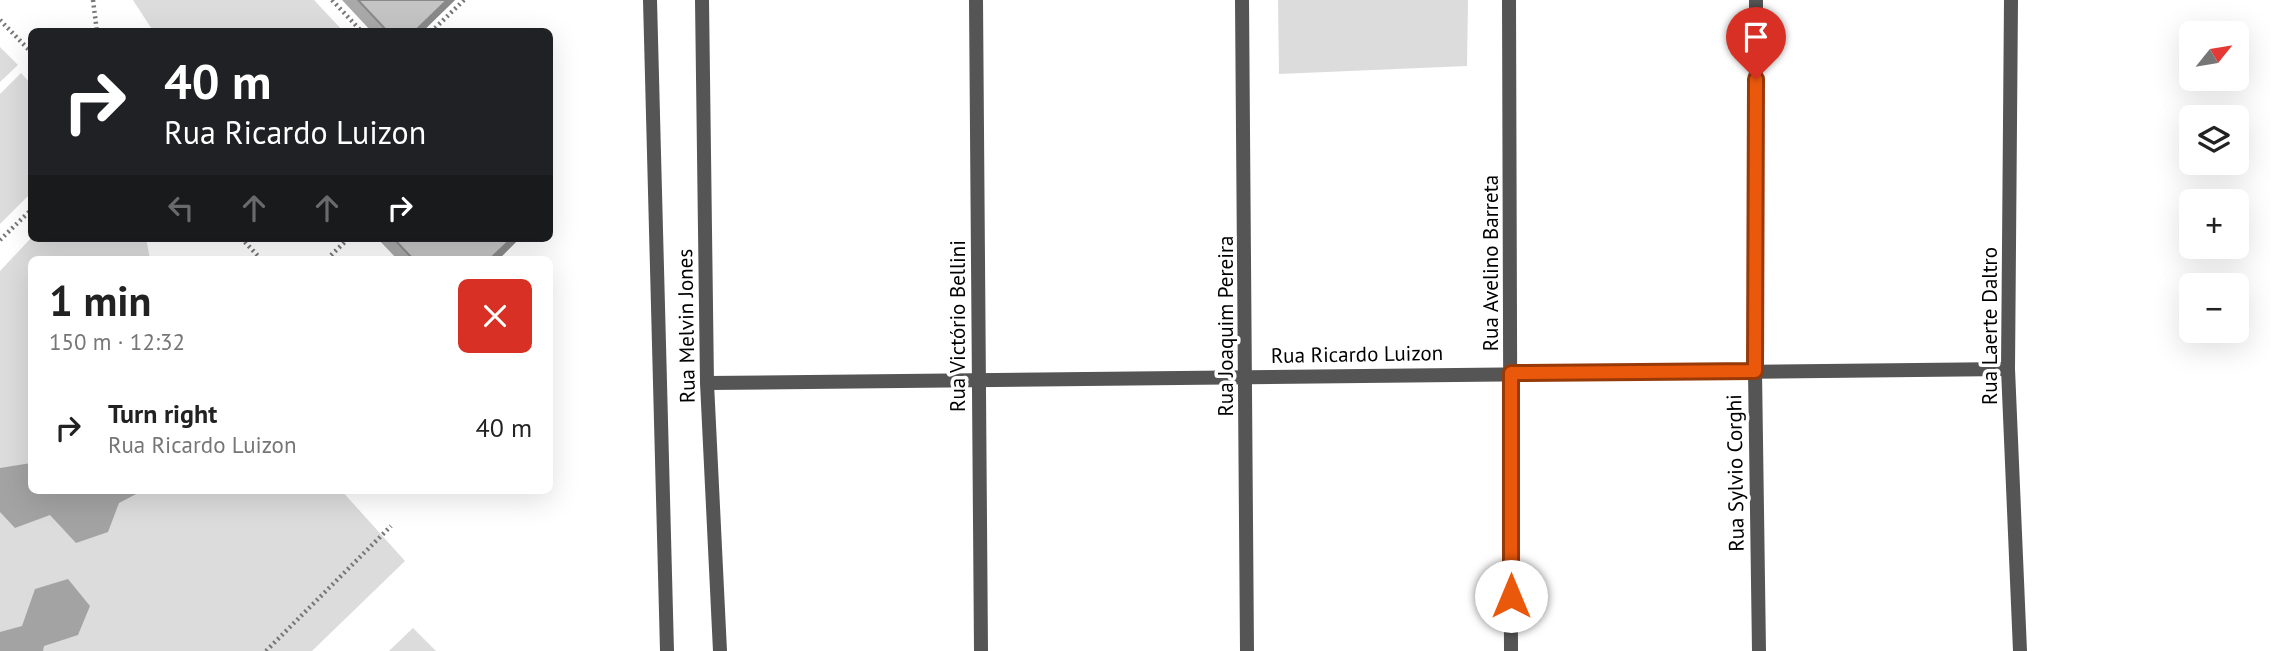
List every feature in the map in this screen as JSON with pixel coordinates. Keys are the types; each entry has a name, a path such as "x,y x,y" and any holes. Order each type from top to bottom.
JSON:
{"street":[{"name":"Rua Melvin Jones","path":"650,0 667,651"},
{"name":"Rua Melvin Jones","path":"702,0 707,383 720,651"},
{"name":"Rua Victório Bellini","path":"976,0 981,651"},
{"name":"Rua Joaquim Pereira","path":"1242,0 1247,376 1247,651"},
{"name":"Rua Avelino Barreta","path":"1509,0 1511,651"},
{"name":"Rua Sylvio Corghi","path":"1756,0 1755,371 1759,651"},
{"name":"Rua Laerte Daltro","path":"2011,0 2008,369 2020,651"},
{"name":"Rua Ricardo Luizon","path":"707,383 2008,369"}],"path":[{"path":"93,0 96,28"},
{"path":"332,0 358,28"},
{"path":"435,28 464,0"},
{"path":"0,20 28,49"},
{"path":"352,28 355,24"},
{"path":"0,240 28,213"},
{"path":"245,242 258,256"},
{"path":"330,256 345,242"},
{"path":"266,651 391,526"}],"shaded area":[{"path":"133,0 314,0 340,28 151,28"},
{"path":"1278,0 1468,0 1467,66 1279,74"},
{"path":"0,47 18,65 0,82"},
{"path":"21,73 28,81 28,196 0,224 0,94"},
{"path":"28,241 147,242 149,256 28,256 28,494 345,494 405,561 312,651 0,651 0,271"},
{"path":"28,463 28,494 136,494 119,503 108,532 76,543 50,515 15,528 0,512 0,468"},
{"path":"68,579 90,606 78,635 44,646 43,651 0,651 0,632 22,626 35,589"},
{"path":"413,628 436,651 389,651"}],"building":[{"path":"358,0 447,0 418,28 384,28"},
{"path":"397,242 508,242 493,256 410,256"}],"route":[{"path":"1511,596 1511,373 1755,371 1756,79"}]}
